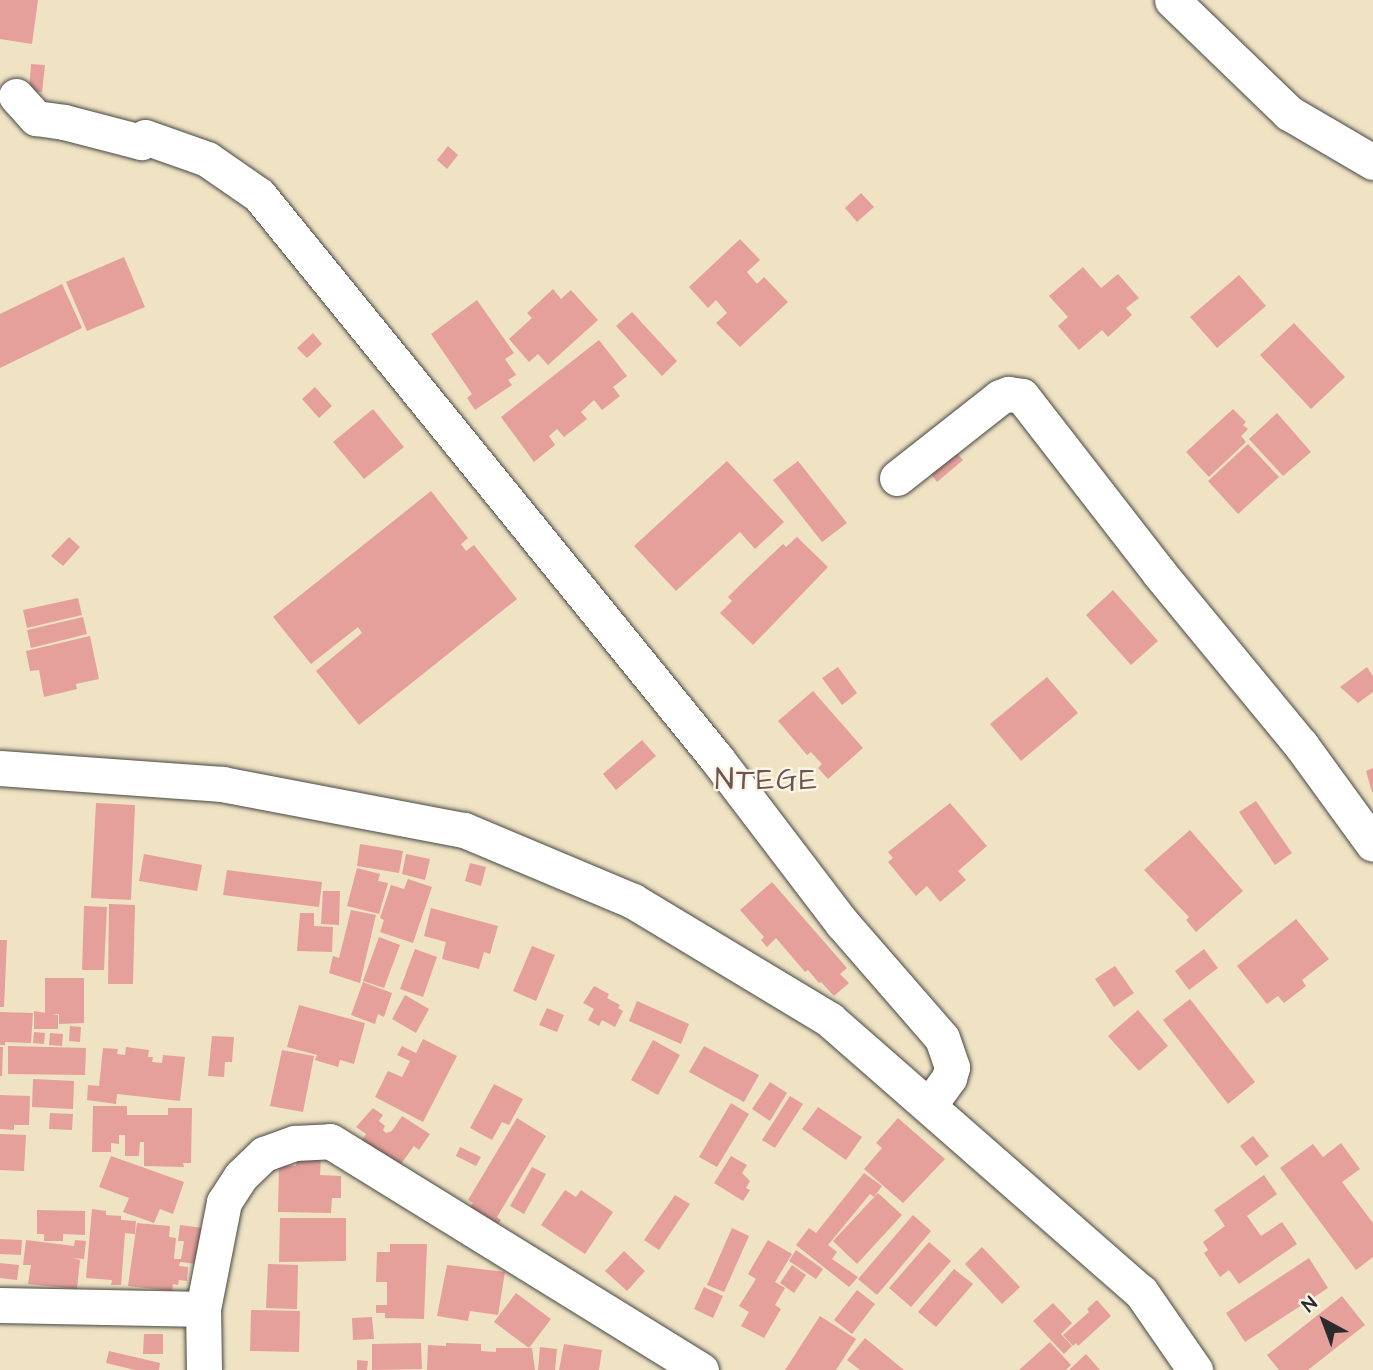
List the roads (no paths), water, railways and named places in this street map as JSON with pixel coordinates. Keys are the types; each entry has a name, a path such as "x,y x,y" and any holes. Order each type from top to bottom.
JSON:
{"street":[{"path":"1172,0 1289,113 1373,162"},
{"path":"16,96 36,118 64,122 141,142 145,137 207,159 258,195 717,759 842,923 942,1038 952,1067 949,1078 929,1106"},
{"path":"897,478 1000,397 1008,394 1022,396 1160,574 1301,745 1373,844"},
{"path":"0,768 222,784 464,830 633,901 830,1020 1142,1292 1195,1370"},
{"path":"204,1370 203,1309 224,1202 241,1176 264,1154 295,1143 330,1140 701,1370"},
{"path":"0,1305 203,1309"}],"district":[{"name":"NTEGE","path":"767,780"}]}
